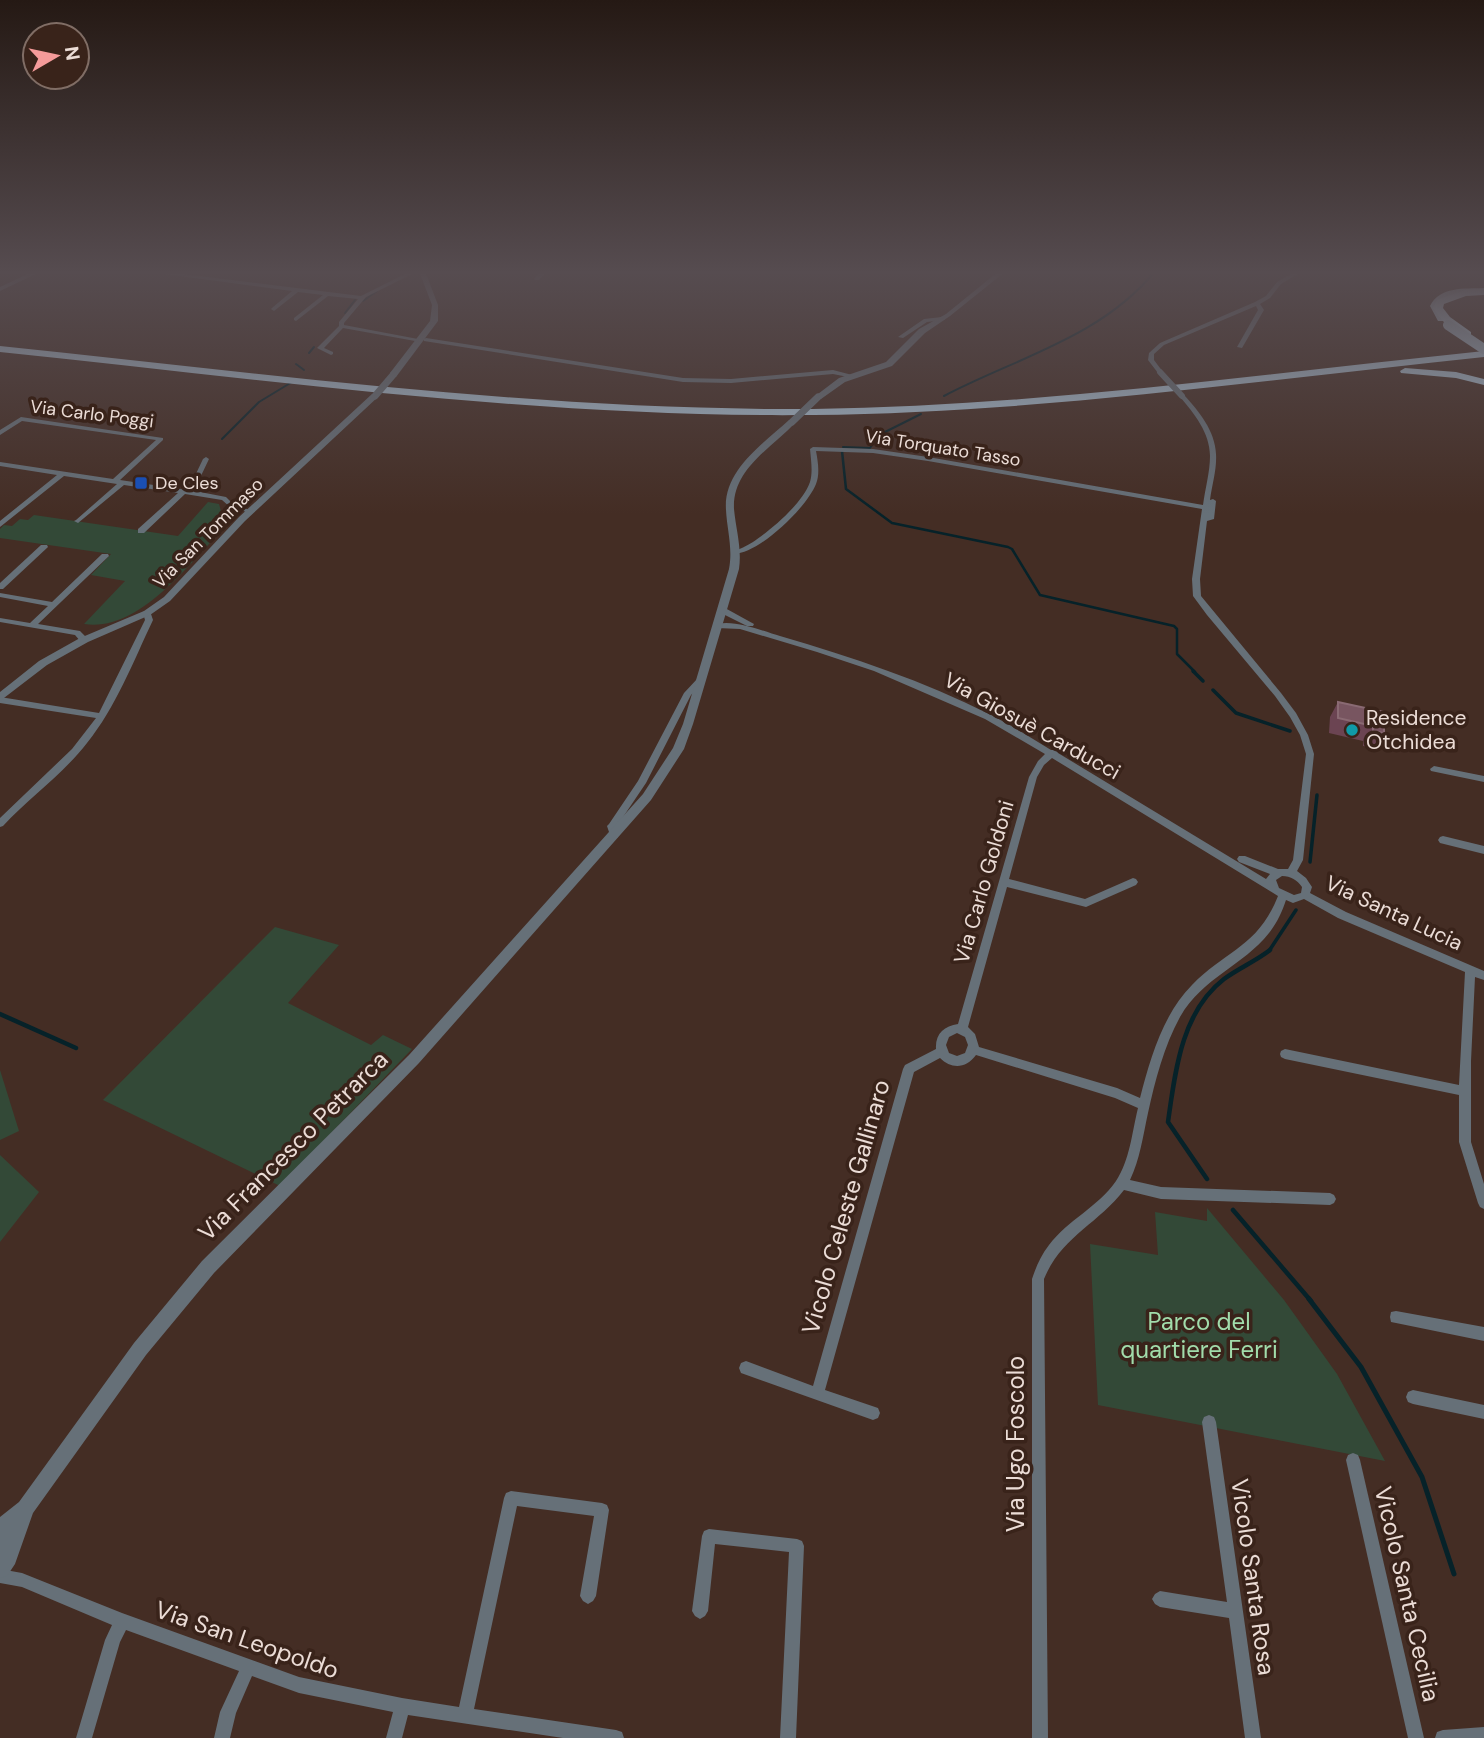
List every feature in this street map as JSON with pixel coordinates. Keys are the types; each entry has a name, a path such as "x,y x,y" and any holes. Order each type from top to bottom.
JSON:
{"highway":[{"path":"31,352 508,400 712,411 903,410 1384,371 1455,375 1484,383"},
{"path":"91,352 607,402 809,407 962,401 1136,387 1464,352"},
{"path":"1211,384 1467,352"}],"street":[{"name":"Via San Tommaso","path":"0,824 29,792 84,742 102,716 149,620 147,613 167,599 250,511 374,396 410,352"},
{"path":"499,352 683,380 731,381 833,372 853,376"},
{"name":"Via Francesco Petrarca","path":"0,1569 5,1540 26,1507 140,1349 208,1267 414,1059 646,797 678,749 722,610 737,552 729,506 732,488 746,467 818,397 835,384 889,365 901,352"},
{"path":"1153,352 1151,360 1204,423 1211,438 1213,455 1196,579 1197,596 1287,709 1307,739 1310,754 1298,860 1291,873"},
{"name":"Via Carlo Poggi","path":"0,433 21,419 161,439 118,482"},
{"name":"Via Torquato Tasso","path":"737,552 751,549 785,518 811,488 814,480 813,449 873,451 928,459 1205,514"},
{"path":"195,494 201,486 196,481 206,459"},
{"path":"0,464 223,498 232,506 250,511"},
{"path":"0,525 62,474"},
{"path":"78,521 118,482"},
{"path":"141,531 183,492"},
{"path":"1205,514 1210,519 1213,501"},
{"path":"232,506 232,515 242,519"},
{"path":"0,587 44,547"},
{"path":"32,625 105,556"},
{"path":"0,595 53,604"},
{"name":"Via Giosuè Carducci","path":"722,610 749,624 844,653 981,710 1251,864 1277,873"},
{"path":"0,699 43,663 84,640 147,613"},
{"path":"0,620 77,633 84,640"},
{"name":"Via Giosuè Carducci","path":"717,626 746,628 877,668 988,717 1053,752 1272,887"},
{"path":"0,699 102,716"},
{"name":"Via Carlo Goldoni","path":"961,1031 1033,777 1041,763 1053,752"},
{"path":"1434,769 1484,779"},
{"path":"1443,840 1484,850"},
{"path":"1277,873 1291,873 1305,883 1305,895 1293,899 1283,896 1272,887 1271,878 1277,873"},
{"path":"1003,882 1086,902 1133,882"},
{"name":"Via Santa Lucia","path":"1305,895 1342,915 1470,970 1464,1091 1465,1142 1484,1203"},
{"name":"Via Ugo Foscolo","path":"1040,1738 1038,1279 1043,1260 1052,1247 1121,1184 1132,1158 1158,1056 1183,1003 1211,972 1239,956 1264,935 1283,896"},
{"path":"1470,970 1484,976"},
{"path":"953,1030 961,1031 971,1038 974,1050 969,1057 960,1060 949,1058 942,1051 939,1040 943,1034 953,1030"},
{"path":"974,1050 1116,1093 1144,1105"},
{"name":"Vicolo Celeste Gallinaro","path":"817,1394 909,1069 942,1051"},
{"path":"1285,1054 1464,1091"},
{"path":"1121,1184 1161,1192 1329,1199"},
{"path":"1396,1317 1484,1334"},
{"path":"746,1368 873,1413"},
{"path":"1413,1397 1484,1412"},
{"name":"Vicolo Santa Rosa","path":"1209,1422 1253,1738"},
{"name":"Vicolo Santa Cecilia","path":"1353,1460 1416,1738"},
{"path":"465,1715 511,1498 602,1510 588,1596"},
{"path":"700,1611 709,1536 797,1546 788,1738"},
{"path":"5,1540 22,1580"},
{"name":"Via San Leopoldo","path":"0,1576 22,1580 248,1668 323,1691 587,1736 616,1738"},
{"path":"1160,1599 1234,1611"},
{"path":"84,1738 113,1640 122,1621"},
{"path":"222,1738 228,1712 248,1668"},
{"path":"394,1738 402,1706"},
{"path":"1443,1738 1484,1735"}],"green space":[{"path":"208,502 219,504 223,529 161,593 124,618 104,624 84,624 125,581 91,575 111,554 0,538 0,529 4,525 12,526 20,519 28,520 34,515 178,536"},
{"path":"275,927 339,945 288,1003 371,1045 383,1035 412,1049 280,1186 103,1100"},
{"path":"0,1070 19,1131 0,1140"},
{"path":"0,1155 39,1192 0,1242"},
{"name":"Parco del quartiere Ferri","path":"1207,1208 1284,1300 1337,1374 1385,1461 1098,1405 1090,1244 1158,1255 1155,1212 1207,1221"}],"building":[{"path":"1338,702 1384,712 1384,733 1373,731 1373,726 1338,718"}],"waterway":[{"path":"944,396 1039,352"},
{"path":"296,364 304,370"},
{"path":"222,439 259,402 292,382"},
{"path":"843,447 870,448 879,435 921,414"},
{"path":"842,451 846,489 892,523 1008,547 1012,549 1040,595 1174,626 1177,629 1177,654 1195,672"},
{"path":"1193,671 1203,681"},
{"path":"1213,690 1236,713 1290,731"},
{"path":"1310,862 1317,795"},
{"path":"1269,950 1296,910"},
{"path":"1207,1179 1168,1122 1182,1044 1198,1008 1210,993 1224,979 1269,950"},
{"path":"0,1014 76,1048"},
{"path":"1233,1210 1311,1301"},
{"path":"1309,1299 1361,1367 1422,1477 1454,1574"}],"place":[{"name":"De Cles","path":"141,483"},
{"name":"Residence Otchidea","path":"1352,730"}]}
